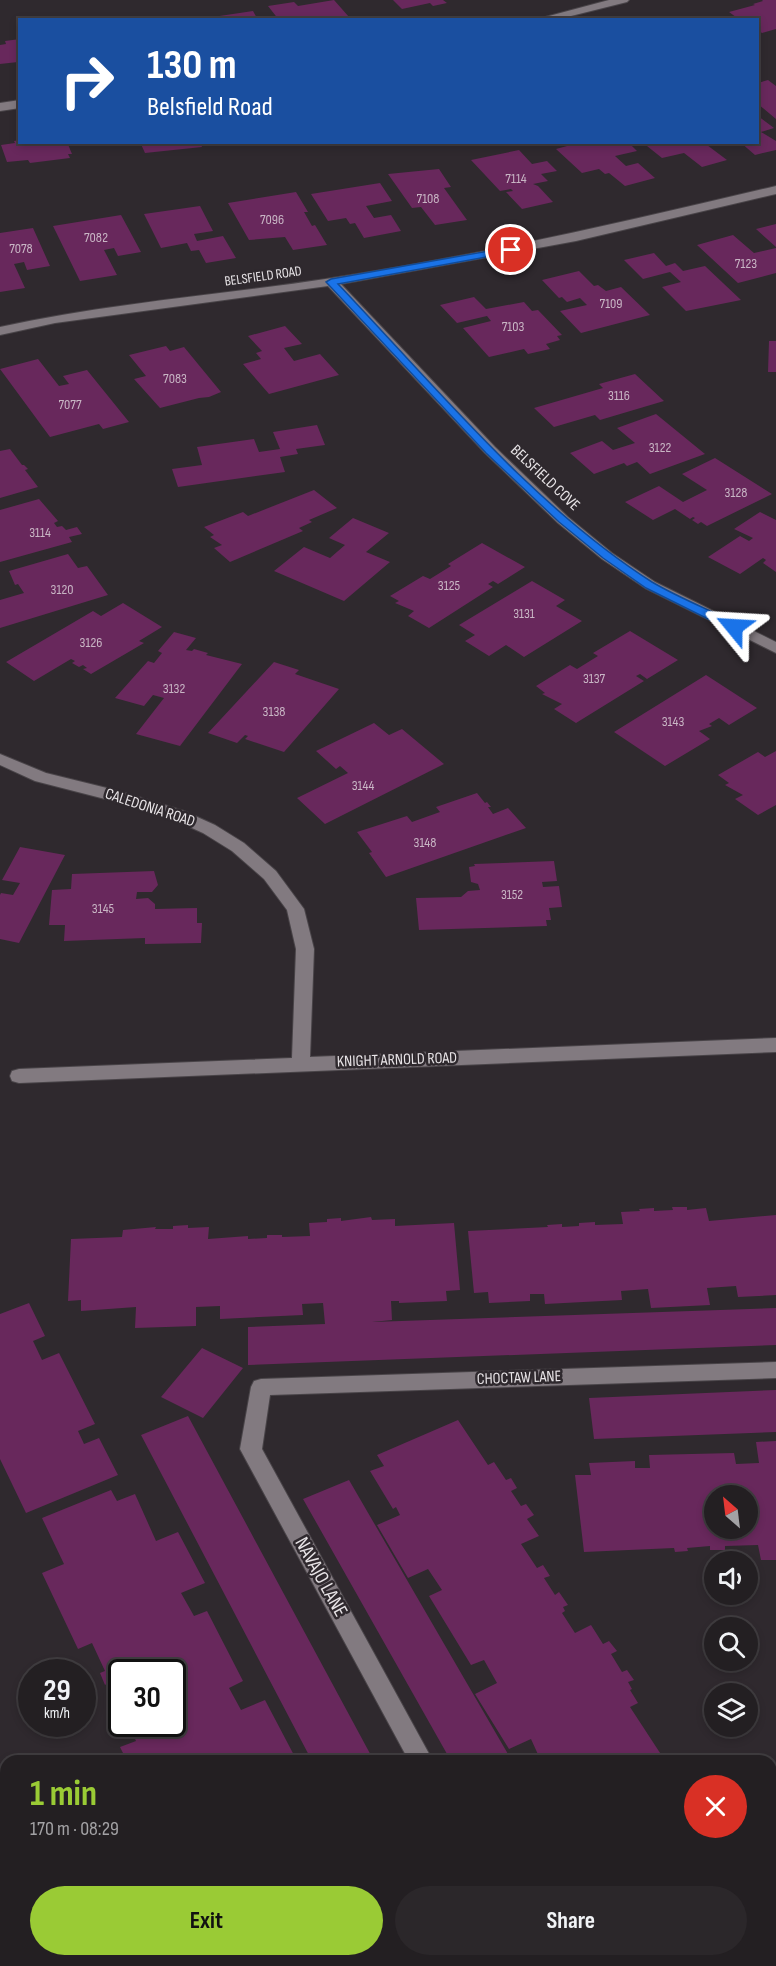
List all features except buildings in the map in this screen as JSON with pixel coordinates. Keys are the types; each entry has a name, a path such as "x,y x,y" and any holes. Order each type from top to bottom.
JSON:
{"street":[{"path":"547,18 623,0"},
{"path":"0,107 18,104"},
{"name":"BELSFIELD ROAD","path":"0,331 56,319 331,282 576,237 776,190"},
{"name":"BELSFIELD COVE","path":"331,282 490,450 563,520 607,556 650,585 776,648"},
{"name":"CALEDONIA ROAD","path":"0,759 41,777 113,795 178,815 209,829 238,847 270,875 295,909 305,949 301,1064"},
{"name":"KNIGHT ARNOLD ROAD","path":"19,1076 776,1045"},
{"name":"CHOCTAW LANE","path":"261,1387 776,1370"},
{"name":"NAVAJO LANE","path":"261,1387 251,1449 418,1755"}],"route":[{"path":"511,250 331,282 490,450 563,520 607,556 650,585 734,627"}]}
